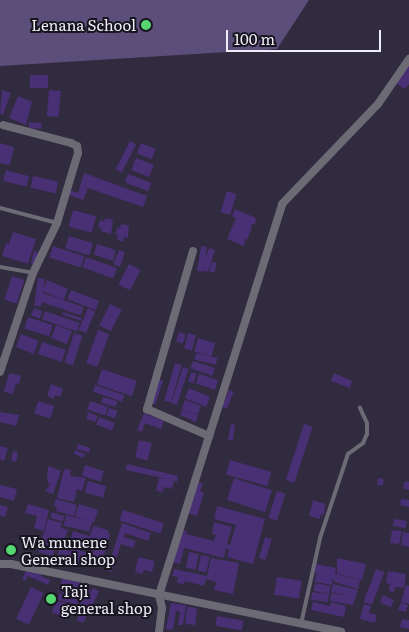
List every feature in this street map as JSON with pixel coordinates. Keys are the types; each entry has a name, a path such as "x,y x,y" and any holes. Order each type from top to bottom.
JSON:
{"street":[{"path":"159,632 162,608 159,595 282,204 378,104 409,60"},
{"path":"0,372 33,274 57,223 78,153 78,146 3,125"},
{"path":"194,252 147,409 209,436"},
{"path":"0,564 12,564 341,632"}],"lane":[{"path":"0,208 57,223"},
{"path":"0,268 33,274"},
{"path":"301,624 320,538 348,454 363,443 367,434 367,423 360,408"}],"shaded area":[{"name":"Lenana School","path":"0,0 309,0 277,49 0,66"}],"building":[{"path":"409,64 409,84 405,89 395,83"},
{"path":"30,75 48,75 48,88 30,88"},
{"path":"2,90 11,93 3,115 0,113"},
{"path":"49,90 61,91 59,117 47,116"},
{"path":"18,96 32,102 26,125 9,118"},
{"path":"29,122 42,123 42,129 29,128"},
{"path":"130,141 136,144 122,173 115,170"},
{"path":"0,143 14,147 10,165 0,163"},
{"path":"141,143 156,149 152,159 137,153"},
{"path":"136,158 154,165 149,177 131,170"},
{"path":"6,170 29,176 26,187 3,181"},
{"path":"84,173 147,196 143,207 88,188 83,200 69,195 70,190 78,193"},
{"path":"128,174 151,183 148,191 125,182"},
{"path":"33,176 58,182 56,194 30,188"},
{"path":"227,191 237,194 230,215 221,212"},
{"path":"235,209 256,218 255,224 251,224 252,227 247,240 245,239 244,246 227,239 236,218 232,216"},
{"path":"73,210 96,216 92,233 69,226"},
{"path":"105,218 113,220 111,234 101,231 101,228 98,227 100,220 104,221"},
{"path":"121,224 129,226 128,238 124,237 123,242 117,240 118,235 116,234 117,227 120,228"},
{"path":"13,232 36,239 28,264 2,256 6,243 9,244"},
{"path":"69,236 93,243 89,255 65,248"},
{"path":"97,244 116,250 113,261 94,254"},
{"path":"53,246 84,256 81,268 49,257"},
{"path":"201,246 207,247 203,272 197,271"},
{"path":"209,248 215,250 208,272 201,270"},
{"path":"119,250 125,252 120,267 113,264"},
{"path":"34,251 38,252 35,265 31,264"},
{"path":"86,257 117,268 113,279 82,267"},
{"path":"212,262 217,263 214,273 209,271"},
{"path":"129,264 141,270 130,290 119,284"},
{"path":"12,276 24,280 17,304 4,300"},
{"path":"38,278 45,279 41,307 34,306"},
{"path":"47,280 68,289 63,300 42,291"},
{"path":"71,290 99,301 95,310 67,299"},
{"path":"43,293 84,307 81,316 40,302"},
{"path":"110,304 122,310 111,331 99,325"},
{"path":"34,308 42,311 40,319 31,315"},
{"path":"88,308 95,311 86,333 79,330"},
{"path":"45,311 80,323 77,332 42,320"},
{"path":"63,312 82,318 81,321 62,315"},
{"path":"28,317 53,325 49,336 24,328"},
{"path":"56,325 72,331 67,344 51,338"},
{"path":"98,330 109,334 97,367 86,363"},
{"path":"179,332 186,334 183,344 176,342"},
{"path":"74,333 83,336 73,365 64,362"},
{"path":"188,333 196,335 192,350 184,349"},
{"path":"21,334 39,341 34,354 16,347"},
{"path":"198,338 215,343 211,356 194,351"},
{"path":"42,342 66,350 62,362 38,354"},
{"path":"196,353 217,358 216,365 194,360"},
{"path":"193,361 215,368 212,376 191,369"},
{"path":"175,363 182,365 171,402 164,400"},
{"path":"183,367 189,369 177,405 171,403"},
{"path":"102,369 137,381 132,396 97,384"},
{"path":"191,372 197,374 194,383 188,382"},
{"path":"9,373 21,376 19,384 16,383 13,394 4,392"},
{"path":"334,373 352,381 350,388 331,381"},
{"path":"199,374 218,380 215,390 196,384"},
{"path":"158,379 163,381 155,405 151,403"},
{"path":"51,384 63,389 60,397 55,395 54,399 47,396"},
{"path":"95,385 124,395 122,402 93,392"},
{"path":"189,388 210,397 206,407 185,398"},
{"path":"229,390 234,392 227,409 222,407"},
{"path":"103,397 117,401 116,407 101,403"},
{"path":"185,400 201,406 198,414 182,408"},
{"path":"38,401 54,406 50,418 34,413"},
{"path":"90,401 108,407 105,415 87,410"},
{"path":"109,408 118,411 115,418 107,416"},
{"path":"182,409 198,415 196,422 180,415"},
{"path":"0,412 19,415 16,426 0,422"},
{"path":"88,412 98,416 95,422 86,419"},
{"path":"144,413 164,421 161,429 145,423 142,432 137,430"},
{"path":"99,417 115,423 112,431 96,424"},
{"path":"231,424 235,424 233,440 228,440"},
{"path":"304,424 313,427 294,483 286,480"},
{"path":"139,440 152,443 148,460 135,458"},
{"path":"78,444 90,448 89,453 76,449"},
{"path":"0,446 8,448 4,461 0,459"},
{"path":"75,450 85,454 84,458 74,454"},
{"path":"13,451 18,452 16,462 11,461"},
{"path":"230,460 271,472 267,486 226,474"},
{"path":"127,464 178,476 177,482 174,481 172,489 164,487 163,492 156,491 159,478 167,479 126,470"},
{"path":"85,465 104,471 101,482 82,475"},
{"path":"48,466 61,471 53,494 45,491 50,485 47,480"},
{"path":"64,469 71,470 70,476 86,478 82,491 77,489 74,502 57,498"},
{"path":"234,478 272,490 265,512 227,500"},
{"path":"378,478 384,479 383,486 377,485"},
{"path":"88,481 106,486 103,498 85,493"},
{"path":"405,481 409,482 409,490 403,488"},
{"path":"198,482 203,484 200,491 204,492 197,516 188,513"},
{"path":"0,485 17,489 14,501 0,497"},
{"path":"277,491 286,494 277,520 268,518"},
{"path":"56,499 77,505 74,516 56,511 57,507 54,506"},
{"path":"401,499 409,500 409,507 400,505"},
{"path":"313,500 325,504 324,515 321,514 320,519 309,516"},
{"path":"28,504 49,510 44,531 34,528 37,516 25,513"},
{"path":"79,504 98,510 94,523 75,516"},
{"path":"0,505 8,507 5,517 0,515"},
{"path":"217,506 265,519 253,564 227,557 229,549 226,549 224,558 184,548 180,564 172,562 181,530 187,531 186,534 214,541 216,535 212,534 214,522 232,527 227,544 230,545 236,525 214,519"},
{"path":"123,510 164,523 160,534 120,520"},
{"path":"52,512 64,516 63,522 50,518"},
{"path":"66,515 92,521 90,532 64,526"},
{"path":"48,519 62,523 61,528 68,530 64,541 50,537 49,541 57,543 53,556 38,552"},
{"path":"394,519 407,521 406,528 393,526"},
{"path":"122,523 151,533 148,541 125,533 124,537 136,541 133,548 121,544 112,572 107,570"},
{"path":"93,526 108,530 110,534 109,540 105,539 103,544 107,545 104,556 99,557 105,559 103,564 96,562 95,566 89,565 88,567 57,559 59,548 70,551 71,548 92,554 93,550 70,543 73,531 90,536"},
{"path":"392,530 402,531 399,544 390,543"},
{"path":"403,532 409,533 409,547 401,545"},
{"path":"265,537 272,539 266,560 259,558"},
{"path":"189,552 199,554 196,570 186,568"},
{"path":"201,555 210,557 206,573 197,571"},
{"path":"138,557 155,561 152,572 144,570 142,574 135,572"},
{"path":"211,558 239,563 233,594 214,590 216,582 206,579 204,586 185,581 184,584 177,583 178,577 172,576 174,569 207,576"},
{"path":"337,558 366,564 362,580 337,574"},
{"path":"316,564 336,568 335,574 360,580 358,589 334,582 333,577 332,585 315,582 316,574 323,575 314,573"},
{"path":"27,569 41,572 41,576 50,580 48,585 28,576 25,581 22,580"},
{"path":"376,569 384,572 372,605 363,602"},
{"path":"388,571 406,574 404,588 395,587 394,592 389,591 390,584 386,583"},
{"path":"277,577 302,581 299,599 274,595"},
{"path":"62,578 83,583 82,590 73,590 66,595 59,591"},
{"path":"315,583 331,586 329,594 313,591"},
{"path":"333,584 358,590 353,605 330,601 331,593 350,596 331,592"},
{"path":"406,585 409,586 409,604 401,602"},
{"path":"31,587 44,593 29,625 16,619"},
{"path":"85,588 91,590 84,611 78,609"},
{"path":"93,588 99,591 83,623 77,620"},
{"path":"77,591 81,592 78,605 58,600 59,593 71,596"},
{"path":"312,592 329,594 328,602 311,600"},
{"path":"383,595 394,600 391,607 380,602"},
{"path":"55,600 71,605 70,607 75,609 73,616 67,614 66,617 52,613"},
{"path":"313,602 330,606 331,602 346,606 344,617 311,610"},
{"path":"171,603 186,605 183,625 178,625 180,612 176,611 173,630 166,629"},
{"path":"401,603 408,605 406,612 398,610"},
{"path":"364,604 371,606 369,613 377,615 375,623 360,619"},
{"path":"187,607 197,608 195,625 185,624"},
{"path":"217,616 244,621 242,631 215,626"},
{"path":"402,619 409,620 409,629 400,627"}],"place":[{"name":"Lenana School","path":"146,25"},
{"name":"Wa munene General shop","path":"11,550"},
{"name":"Taji general shop","path":"51,599"}]}
